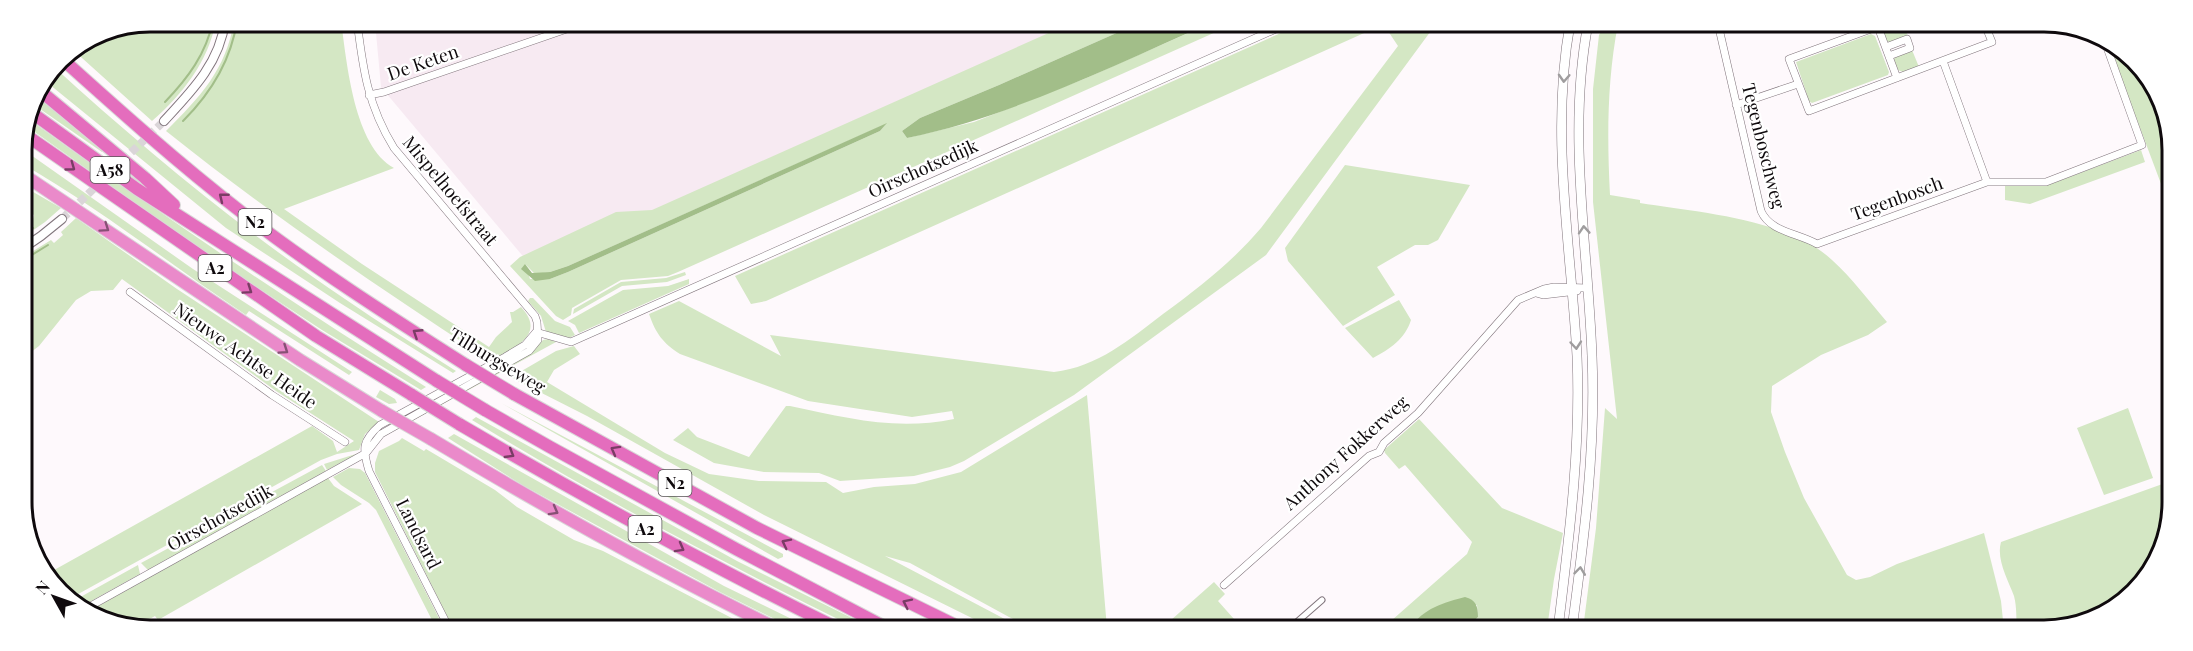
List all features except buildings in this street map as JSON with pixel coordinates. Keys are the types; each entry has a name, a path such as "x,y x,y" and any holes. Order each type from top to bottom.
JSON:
{"highway":[{"name":"Tilburgseweg","path":"68,64 153,139 241,211 353,292 466,365 514,394 757,528 945,620"},
{"name":"A2","path":"45,95 146,178 195,224 333,316 485,410 716,538 871,620"},
{"name":"A58","path":"37,116 137,189 195,224"},
{"name":"A2","path":"32,140 316,336 459,424 536,469 721,570 820,620"},
{"path":"32,180 251,328 382,411 531,498 759,620"}],"main road":[{"path":"1559,619 1576,467 1578,408 1562,164 1564,68 1569,32"},
{"path":"1573,619 1585,527 1593,426 1592,354 1579,141 1581,69 1587,32"}],"street":[{"path":"164,121 194,89 207,71 216,54 222,32"},
{"name":"Mispelhoefstraat","path":"358,32 369,95 376,115 394,148 535,316 536,332"},
{"name":"De Keten","path":"369,95 384,93 558,32"},
{"name":"Oirschotsedijk","path":"536,332 571,342 1269,32"},
{"name":"Tegenboschweg","path":"1720,32 1765,220 1817,244"},
{"path":"1863,32 1789,59 1809,111 1992,42 1988,32"},
{"path":"1882,32 1897,78"},
{"path":"1886,47 1907,39 1910,48 1889,56"},
{"name":"Tegenbosch","path":"1817,244 1987,182 2046,182 2142,145 2108,51"},
{"path":"1943,61 1987,182"},
{"path":"1736,105 1798,84"},
{"path":"32,243 62,219"},
{"name":"Anthony Fokkerweg","path":"1224,585 1369,456 1378,452 1384,443 1418,413 1509,308 1522,297 1544,289 1588,288"},
{"name":"Nieuwe Achtse Heide","path":"130,292 272,395 345,442"},
{"path":"366,453 364,446 366,439 380,425 505,357 525,345 536,332"},
{"name":"Oirschotsedijk","path":"92,605 366,453"},
{"name":"Landsard","path":"366,453 369,471 445,620"},
{"path":"1300,619 1322,600"}],"shaded area":[{"path":"213,32 207,50 193,76 174,100 152,121 79,55 90,47 111,38 134,33"},
{"path":"231,32 342,32 350,81 361,123 380,157 394,168 284,209 362,264 489,347 512,322 510,312 521,307 528,316 530,324 530,330 522,342 500,357 498,354 493,356 494,360 481,351 479,353 320,246 242,190 166,131 210,82 225,54"},
{"path":"376,32 1056,32 532,267 381,87"},
{"path":"1051,32 1119,32 920,118 902,131 907,138 974,122 1084,79 1191,32 1216,32 678,272 668,276 621,280 572,308 571,315 563,320 556,316 510,266 520,257 616,212 652,210","holes":["886,124 880,131 550,279 530,279 525,264 535,274 568,266"]},
{"path":"1119,32 1190,32 1062,88 985,117 907,138 902,131 920,118"},
{"path":"1283,32 1366,32 766,301 751,304 735,276"},
{"path":"1389,32 1430,32 1266,255 1074,395 964,461 914,476 840,481 819,473 764,472 714,463 673,440 688,428 697,437 749,457 786,406 872,422 912,424 954,419 952,411 912,417 808,401 680,354 661,337 649,314 679,301 781,356 770,335 1054,372 1070,369 1099,358 1126,342 1190,294 1239,252 1261,228 1398,46"},
{"path":"1601,32 1616,32 1609,109 1610,195 1640,200 1640,203 1714,214 1767,226 1792,235 1814,246 1832,260 1887,322 1868,335 1821,355 1772,386 1771,412 1785,452 1804,498 1847,575 1856,580 1870,577 1897,564 1984,533 2001,601 2003,619 1584,619 1596,528 1605,408 1617,419 1593,202 1593,89"},
{"path":"1883,32 1906,32 1908,37 1891,43 1887,41"},
{"path":"1871,34 1875,36 1889,72 1888,75 1812,103 1809,101 1796,62"},
{"path":"1912,50 1919,67 1903,72 1898,70 1894,60 1895,56"},
{"path":"2112,54 2137,78 2153,104 2162,149 2162,186"},
{"path":"60,73 159,158 269,245 345,299 456,371 453,373 340,303 226,228 51,85"},
{"path":"42,100 103,150 102,152 39,108"},
{"path":"887,123 880,131 568,272 550,279 535,281 521,269 525,264 532,273 550,272 568,266"},
{"path":"35,124 224,256 426,387 421,390 322,330 205,253 34,131"},
{"path":"2141,150 2145,162 2030,204 2005,200 2005,184 2048,185"},
{"path":"32,156 193,269 352,372 349,375 249,311 246,315 32,169"},
{"path":"1345,165 1470,185 1438,240 1428,245 1415,245 1377,267 1395,295 1343,326 1288,261 1285,248"},
{"path":"32,191 61,208 32,231 34,215 32,214"},
{"path":"76,218 177,289 379,422 365,434 359,450 321,460 84,591 84,567 60,567 312,426 333,441 337,452 354,441 276,391 122,279 113,290 91,291 76,300 39,346 32,351 32,252 51,240 54,243 63,235 61,232"},
{"path":"685,272 686,275 667,282 622,286 573,314 574,309 621,282 666,278"},
{"path":"689,279 689,284 579,333 575,325 568,321 623,290 668,286"},
{"path":"533,298 555,321 570,327 575,335 569,338 546,332 541,316 528,301"},
{"path":"1399,300 1411,320 1408,327 1396,343 1373,358 1345,328"},
{"path":"543,340 556,342 381,438 386,433 531,352"},
{"path":"574,346 580,354 554,370 547,382 665,453 709,474 759,481 826,482 843,493 874,487 915,484 961,472 1087,395 1106,619 1015,620 910,563 885,556 1006,620 975,620 764,515 587,416 514,379 513,376 556,351"},
{"path":"380,390 395,399 397,403 389,404 376,397"},
{"path":"501,403 783,554 783,557 778,559"},
{"path":"2128,408 2153,478 2104,495 2077,428"},
{"path":"476,417 737,561 855,620 839,620 661,528 472,420"},
{"path":"1419,419 1502,508 1563,533 1548,619 1476,619 1478,617 1477,605 1440,608 1417,619 1393,619 1467,554 1472,542 1405,465 1399,469 1384,450"},
{"path":"454,434 724,586 793,620 776,620 720,592 524,486 448,438"},
{"path":"402,438 424,451 426,449 574,540 603,551 735,620 449,620 375,472 379,451"},
{"path":"359,453 327,470 324,464"},
{"path":"322,465 326,471 148,570 141,563"},
{"path":"349,468 360,469 365,473 440,620 432,620 376,510 333,477"},
{"path":"328,478 334,486 362,504 158,620 155,616 147,620 134,618 96,607"},
{"path":"2162,484 2162,502 2157,532 2146,561 2127,585 2103,604 2089,611 2052,619 2016,619 2014,596 2001,562 2001,542"},
{"path":"138,565 140,574 88,603 84,600 84,595"},
{"path":"1214,582 1225,594 1218,601 1234,619 1172,619"},
{"path":"1465,597 1469,598 1477,607 1478,617 1476,619 1417,619 1427,611"}],"waterway":[{"path":"165,102 195,65 210,32"},
{"path":"183,121 211,88 218,76 230,50 235,32"},
{"path":"32,255 48,245"}],"tunnel":[{"path":"62,219 164,121"}]}
